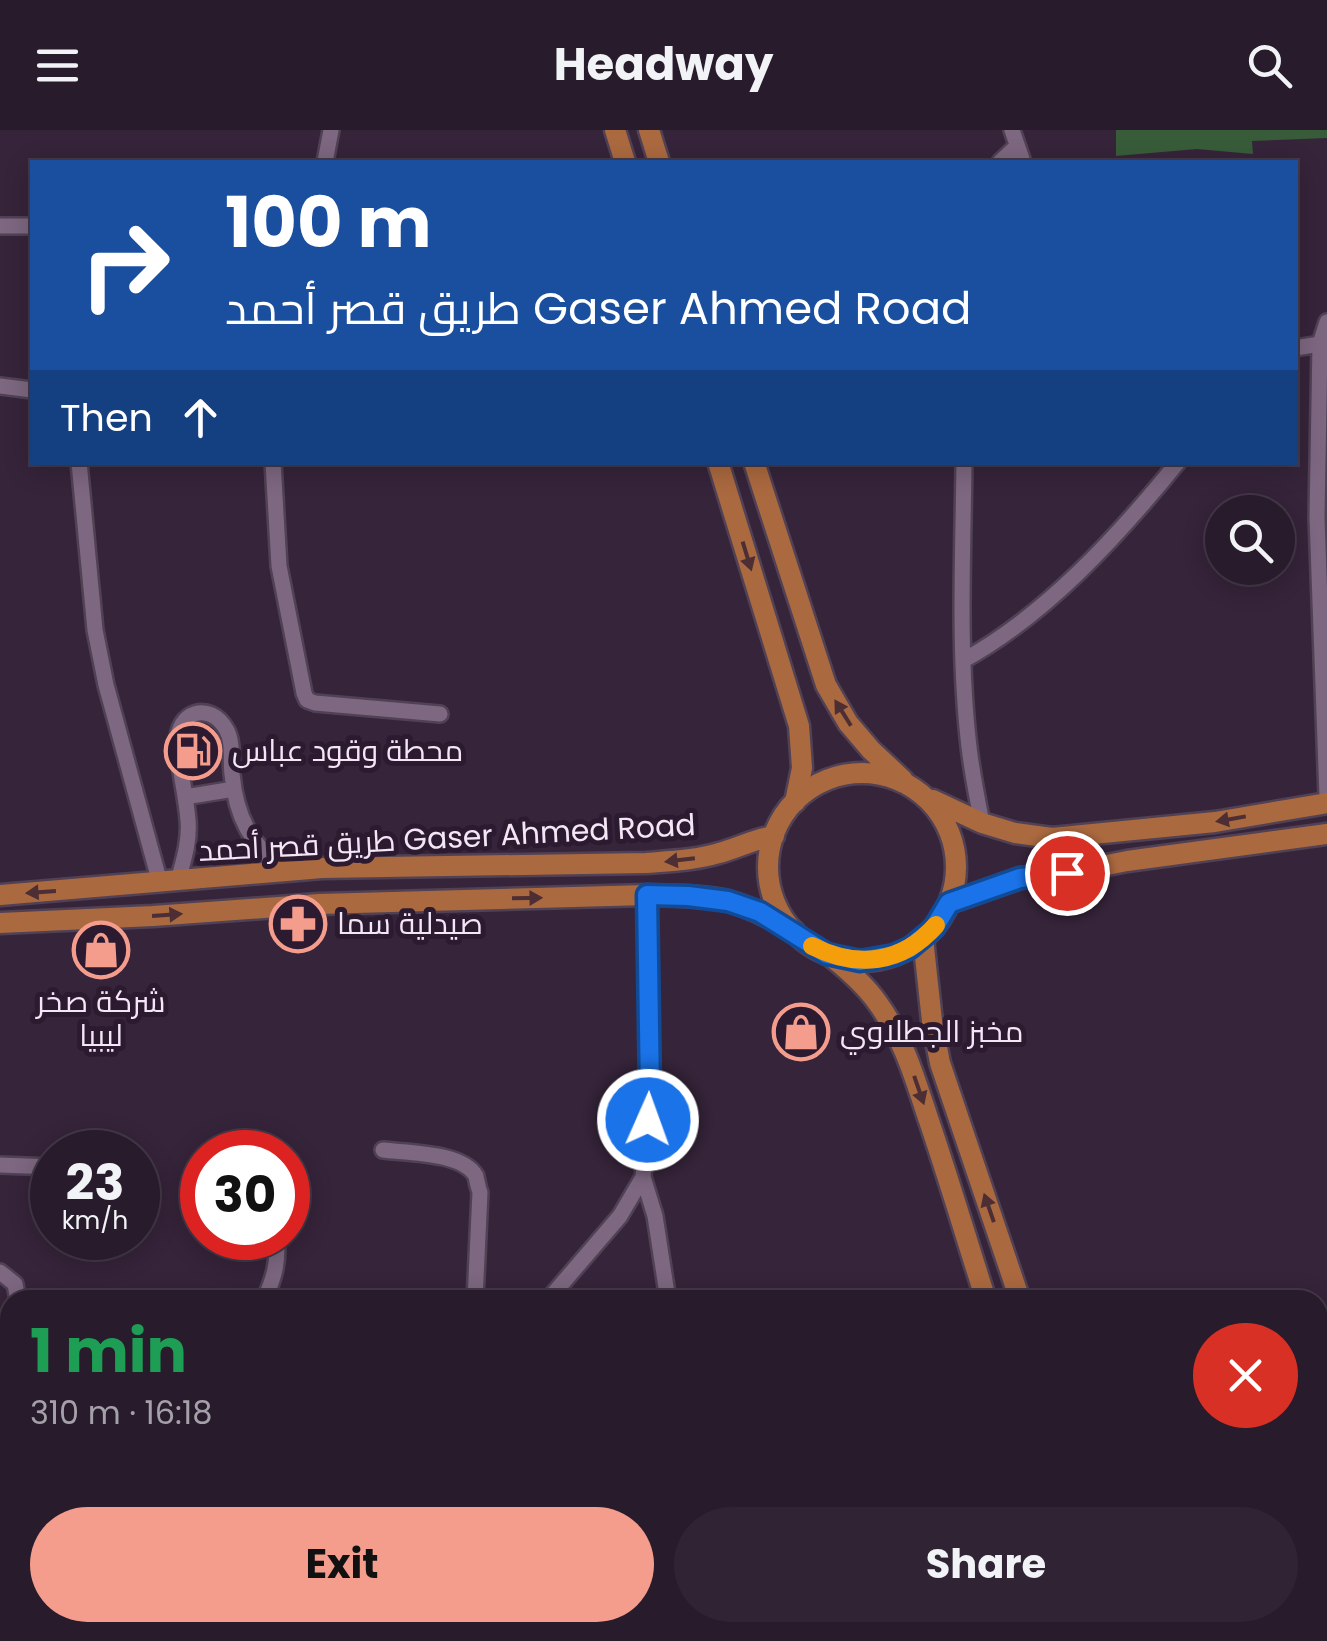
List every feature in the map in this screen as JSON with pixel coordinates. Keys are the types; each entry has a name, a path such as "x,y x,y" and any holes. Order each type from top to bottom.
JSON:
{"main road":[{"path":"615,130 624,160"},
{"path":"649,130 659,160"},
{"path":"719,465 799,726 802,768 795,802"},
{"path":"755,465 826,684 848,723 944,818 954,846 956,875 949,903 924,938 878,960 827,954"},
{"path":"983,1290 930,1122 897,1033 876,1000 852,974 794,931 773,896 769,856 782,817 811,788 829,778 870,772 890,776 982,823 1014,833 1052,838 1214,822 1327,800"},
{"path":"949,903 1020,878 1327,834"},
{"name":"طريق قصر أحمد Gaser Ahmed Road","path":"0,894 286,870 646,863 719,853 774,836"},
{"name":"طريق قصر أحمد Gaser Ahmed Road","path":"0,922 319,904 647,895 728,901 760,912 794,931"},
{"path":"924,938 940,1062 1017,1290"}],"street":[{"path":"325,160 331,130"},
{"path":"1001,160 1015,138"},
{"path":"0,226 30,226"},
{"path":"1327,322 1320,344 1317,518 1327,800"},
{"path":"1298,348 1320,344"},
{"path":"0,386 30,390"},
{"path":"79,465 95,630 106,684 169,882"},
{"path":"273,465 279,566 307,700 440,714"},
{"path":"964,465 964,660 969,747 982,823"},
{"path":"964,660 1008,633 1086,565 1175,465"},
{"path":"169,882 188,824 179,728 184,718 197,712 212,714 224,724 230,737 234,788 244,825 255,844 286,870"},
{"path":"185,797 234,788"},
{"path":"647,895 650,1092 643,1177 655,1216 666,1290"},
{"path":"382,1150 454,1159 476,1176 480,1192 475,1290"},
{"path":"0,1165 30,1166"},
{"path":"557,1290 620,1216 643,1177"},
{"path":"269,1290 277,1260"},
{"path":"0,1272 15,1284 16,1290"}],"green space":[{"path":"1116,130 1327,130 1327,138 1252,141 1253,154 1197,149 1116,156"}],"slow traffic":[{"path":"812,946 844,959 878,960 910,948 936,925"}],"place":[{"name":"محطة وقود عباس","path":"193,751"},
{"name":"صيدلية سما","path":"298,924"},
{"name":"شركة صخر ليبيا","path":"101,950"},
{"name":"مخبز الجطلاوي","path":"801,1032"}],"route":[{"path":"648,1120 647,895 728,901 760,912 827,954 860,961 878,960 910,948 934,928 949,903 1020,878 1067,873"}]}
